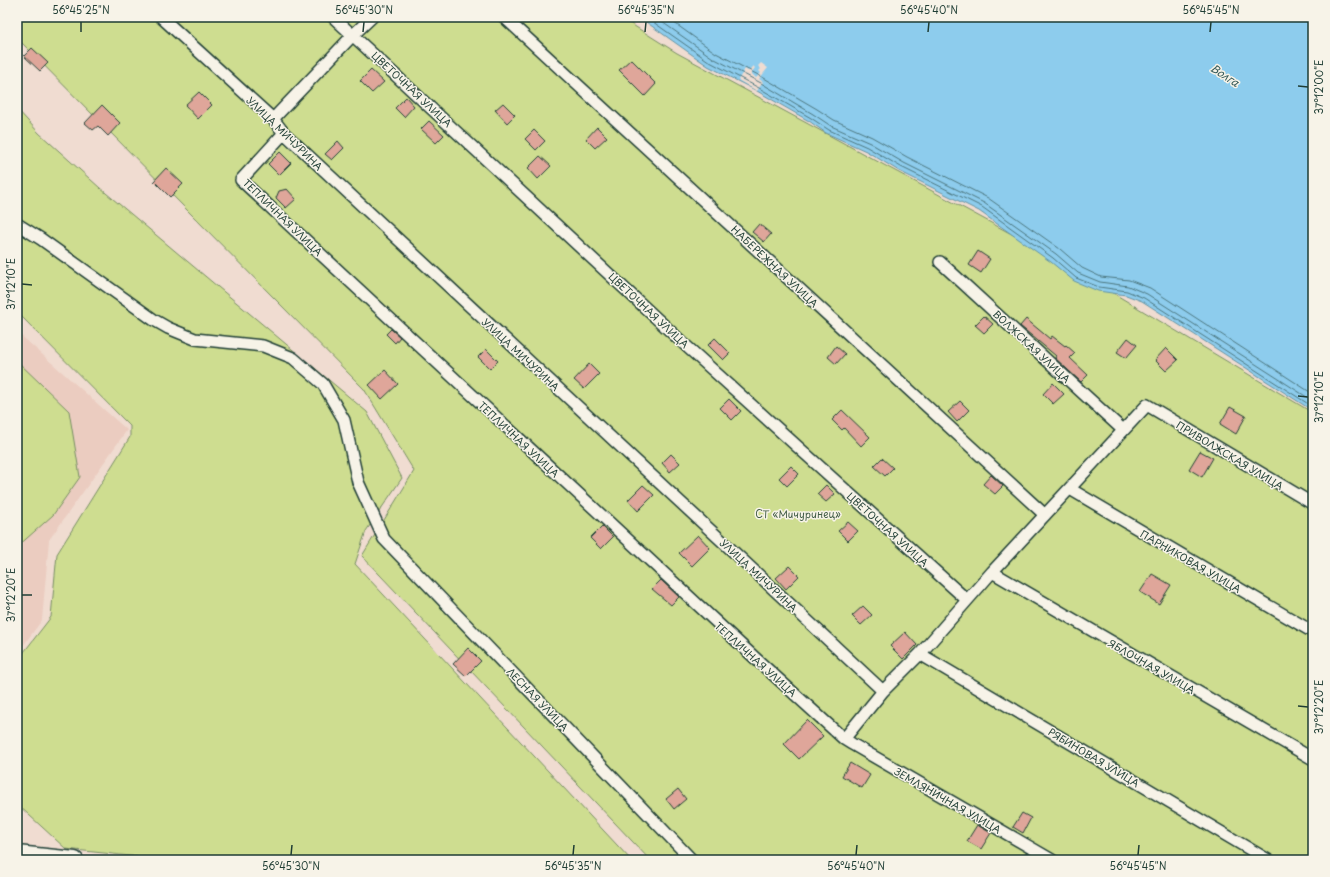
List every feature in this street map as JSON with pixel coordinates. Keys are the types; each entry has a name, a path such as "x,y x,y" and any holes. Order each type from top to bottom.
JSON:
{"street":[{"name":"УЛИЦА МИЧУРИНА","path":"160,17 273,119 284,133 883,692"},
{"name":"ЦВЕТОЧНАЯ УЛИЦА","path":"333,17 684,344 967,600"},
{"path":"273,119 372,17"},
{"name":"НАБЕРЕЖНАЯ УЛИЦА","path":"504,17 1044,515"},
{"name":"ТЕПЛИЧНАЯ УЛИЦА","path":"284,133 241,180 844,739"},
{"name":"ЛЕСНАЯ УЛИЦА","path":"17,224 41,239 154,320 168,328 194,339 263,346 293,358 323,384 344,420 358,482 384,539 692,860"},
{"name":"ВОЛЖСКАЯ УЛИЦА","path":"940,262 1123,430"},
{"name":"ПРИВОЛЖСКАЯ УЛИЦА","path":"1123,430 1146,405 1313,504"},
{"path":"844,739 883,692 920,654 992,572 1123,430"},
{"name":"ПАРНИКОВАЯ УЛИЦА","path":"1070,489 1313,632"},
{"name":"ЯБЛОЧНАЯ УЛИЦА","path":"992,572 1313,759"},
{"name":"РЯБИНОВАЯ УЛИЦА","path":"920,654 1268,860"},
{"name":"ЗЕМЛЯНИЧНАЯ УЛИЦА","path":"844,739 1052,860"},
{"path":"17,854 75,860"}],"shaded area":[{"path":"17,332 127,430 49,540 42,620 17,654"}],"green space":[{"name":"СТ «Мичуринец»","path":"17,17 620,17 677,53 1043,251 1313,413 1313,860 650,860 362,556 414,471 364,389 17,38"},
{"path":"17,109 39,133 100,188 367,412 402,478 366,531 355,564 631,860 168,860 66,849 17,804 17,661 51,617 57,554 130,437 130,426 17,312"},
{"path":"17,361 69,411 80,477 53,515 17,547"}],"water":[{"name":"Волга","path":"639,17 1313,17 1313,411 1142,301 1126,295 1098,291 1074,281 1051,262 979,211 899,171 866,151 826,133 809,121 757,91 708,66"}],"pier":[{"path":"761,63 768,68 759,79 763,82 757,91 738,80 745,69 748,71 753,66 755,68 751,73 756,78 761,73 759,71 761,69 758,66"}],"building":[{"path":"32,48 48,63 40,71 24,56"},
{"path":"631,59 656,84 645,96 619,70"},
{"path":"371,70 384,82 372,93 360,81"},
{"path":"199,92 212,105 198,119 185,105"},
{"path":"406,97 414,106 404,117 395,108"},
{"path":"503,103 515,115 507,123 495,110"},
{"path":"102,105 120,123 108,136 98,126 93,130 85,123"},
{"path":"429,121 444,135 436,143 421,129"},
{"path":"597,127 607,137 595,148 586,139"},
{"path":"534,130 545,141 536,150 525,139"},
{"path":"338,141 344,148 332,160 325,154"},
{"path":"280,152 291,163 279,175 268,164"},
{"path":"540,156 551,166 538,179 528,168"},
{"path":"166,168 183,184 170,197 154,181"},
{"path":"287,189 296,199 286,208 276,198 279,191"},
{"path":"759,224 771,234 764,242 752,232"},
{"path":"978,251 990,259 981,273 969,265"},
{"path":"984,316 993,324 984,333 975,325"},
{"path":"1026,319 1050,339 1052,336 1075,353 1070,358 1088,375 1081,382 1055,358 1056,356 1020,326"},
{"path":"391,329 400,337 395,343 386,334"},
{"path":"715,338 730,353 723,360 708,345"},
{"path":"1128,338 1137,345 1126,358 1117,352"},
{"path":"836,346 845,354 836,364 828,357"},
{"path":"1166,348 1178,360 1166,371 1155,360"},
{"path":"486,349 498,361 490,369 478,357"},
{"path":"589,364 599,374 584,389 574,380"},
{"path":"385,370 398,384 382,399 369,385"},
{"path":"1053,383 1064,394 1053,404 1043,394"},
{"path":"729,399 741,411 732,420 720,408"},
{"path":"960,401 969,410 957,422 948,412"},
{"path":"1230,407 1246,416 1236,434 1220,424"},
{"path":"842,410 870,437 861,446 844,428 842,430 832,420"},
{"path":"1200,451 1213,458 1202,477 1189,469"},
{"path":"671,454 680,463 670,472 662,463"},
{"path":"882,458 893,468 885,476 874,466"},
{"path":"791,466 799,474 787,486 779,478"},
{"path":"991,475 1003,486 995,494 983,484"},
{"path":"643,485 654,495 638,511 628,500"},
{"path":"826,485 835,494 826,502 817,494"},
{"path":"848,522 858,531 848,541 838,531"},
{"path":"602,526 613,537 601,549 590,538"},
{"path":"698,535 710,548 692,566 679,553"},
{"path":"789,566 799,576 786,589 776,578"},
{"path":"1152,574 1171,585 1159,604 1140,592"},
{"path":"661,580 679,597 671,605 652,589"},
{"path":"863,606 872,615 861,625 852,616"},
{"path":"905,632 917,645 903,659 890,646"},
{"path":"468,648 481,661 466,676 453,664"},
{"path":"807,720 823,736 799,759 784,744"},
{"path":"850,763 870,775 862,788 842,776"},
{"path":"678,789 686,799 674,809 666,799"},
{"path":"1022,813 1031,818 1023,833 1013,827"},
{"path":"977,825 991,833 981,849 967,841"}]}
